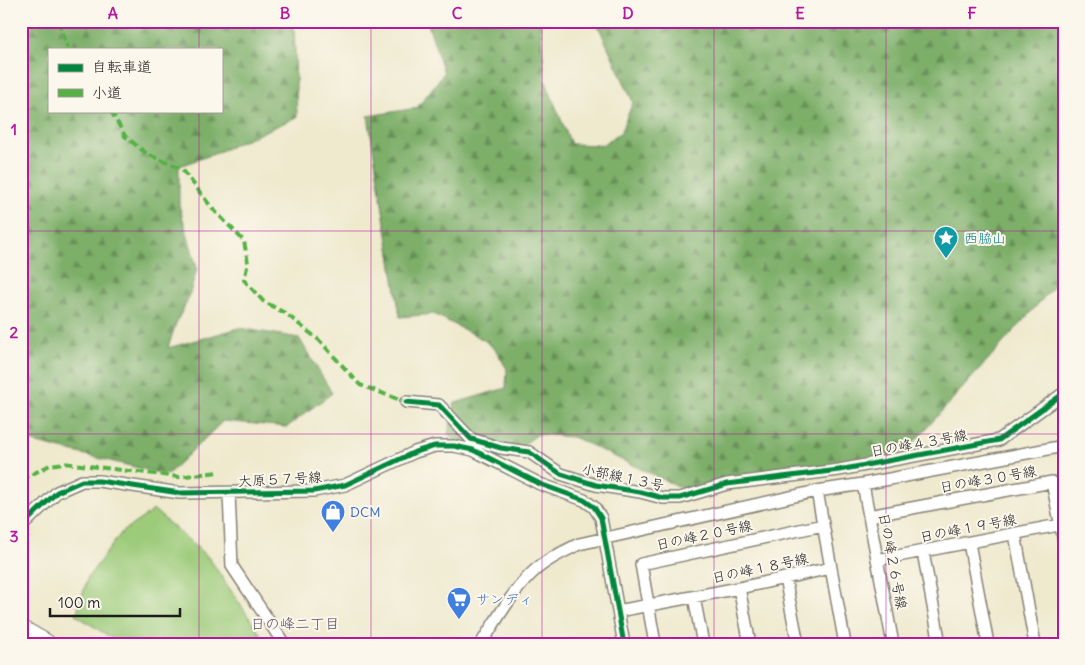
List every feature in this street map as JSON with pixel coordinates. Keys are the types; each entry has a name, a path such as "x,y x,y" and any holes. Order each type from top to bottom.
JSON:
{"highway":[{"path":"21,628 47,644"}],"street":[{"name":"日の峰４３号線","path":"764,478 839,470 999,440 1064,393"},
{"name":"小部線１３号","path":"406,402 438,405 471,439 501,448 529,452 561,474 596,485 640,492 663,498 680,498 727,484 764,478"},
{"name":"大原５７号線","path":"21,527 57,492 82,481 99,481 180,493 314,491 345,485 414,452 435,446 454,446 472,450 540,484 584,500 594,507 601,518 624,644"},
{"path":"481,644 510,598 533,572 555,556 579,544 817,491 1064,446"},
{"path":"493,460 501,448"},
{"name":"日の峰３０号線","path":"869,516 1052,482 1064,542"},
{"name":"日の峰２６号線","path":"863,484 893,644"},
{"name":"日の峰１８号線","path":"618,611 831,568 817,491"},
{"path":"229,493 232,566 284,644"},
{"name":"日の峰２０号線","path":"655,644 641,564 823,524"},
{"name":"日の峰１９号線","path":"877,560 1062,525"},
{"path":"1015,534 1035,644"},
{"path":"968,543 988,644"},
{"path":"923,552 940,644"},
{"path":"831,568 845,644"},
{"path":"785,578 798,644"},
{"path":"739,588 750,644"},
{"path":"694,597 703,644"}],"green space":[{"path":"21,21 294,21 297,117 214,154 179,166 179,205 197,268 189,297 176,323 168,348 239,328 299,338 332,393 287,427 223,421 167,475 21,439"},
{"path":"427,21 540,21 545,80 571,144 602,145 621,132 633,102 596,21 1064,21 1064,275 907,450 698,496 573,437 538,434 505,458 463,450 448,434 455,403 506,388 507,369 495,349 484,340 434,314 400,317 368,116 417,108 444,73"},
{"path":"154,510 209,558 267,644 121,644 76,615 88,577 122,532"}],"marked path":[{"path":"59,21 68,48"},
{"path":"112,112 125,136 147,154 182,169 212,208 244,241 248,263 244,280 263,301 285,313 319,340 360,385 406,402"},
{"path":"21,480 50,465 64,463 179,477 218,472"}],"cycle path":[{"path":"406,402 439,405 471,439 501,448 529,452 561,474 596,485 640,492 663,498 680,498 727,484 839,470 999,440 1064,393"},
{"path":"21,527 57,492 82,481 99,481 180,493 314,491 345,485 415,452 435,446 454,446 473,450 540,484 584,500 594,507 601,518 624,644"}],"place":[{"name":"西脇山","path":"946,259"},
{"name":"DCM","path":"333,533"},
{"name":"サンディ","path":"459,620"}],"district":[{"name":"日の峰二丁目","path":"295,623"}]}
